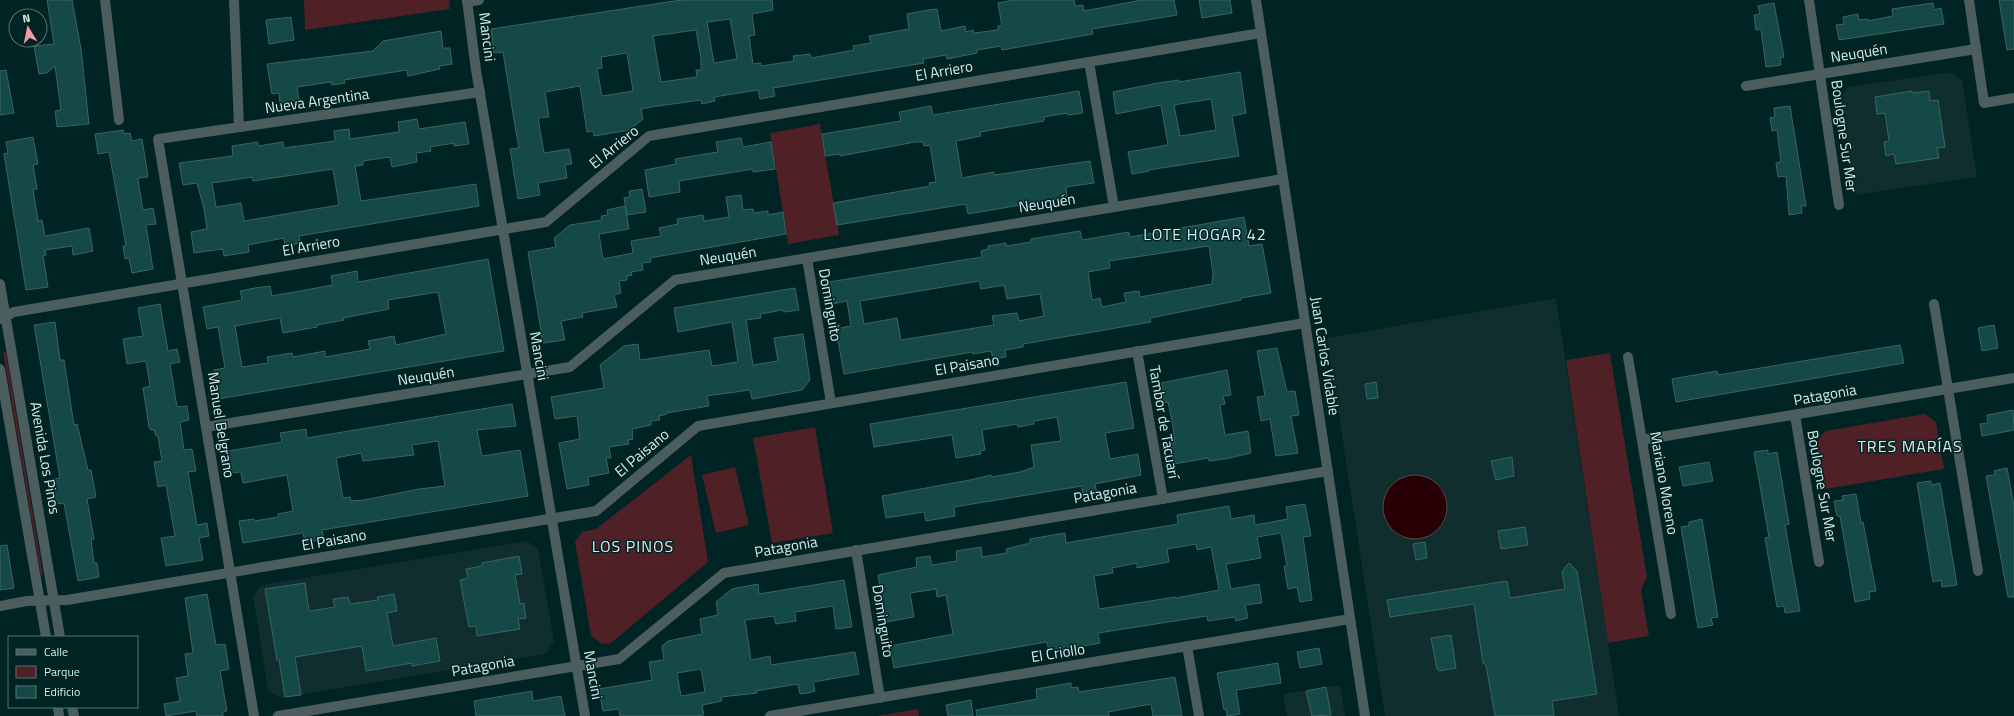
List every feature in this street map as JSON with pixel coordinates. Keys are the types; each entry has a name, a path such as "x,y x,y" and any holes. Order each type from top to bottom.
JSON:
{"street":[{"path":"106,0 120,120"},
{"path":"234,0 239,127"},
{"path":"467,1 479,0"},
{"name":"Juan Carlos Vidable","path":"1256,0 1364,716"},
{"name":"Boulogne Sur Mer","path":"1808,0 1839,205"},
{"path":"1969,0 1984,103 2014,98"},
{"name":"Mancini","path":"467,1 480,92 585,716"},
{"name":"El Arriero","path":"3,317 14,312 546,222 649,136 1262,33"},
{"name":"Neuquén","path":"1746,86 1976,49"},
{"path":"1089,62 1114,207"},
{"name":"Nueva Argentina","path":"158,139 480,92"},
{"name":"Manuel Belgrano","path":"158,139 254,716"},
{"name":"Neuquén","path":"206,427 570,367 675,280 1283,179"},
{"name":"Dominguito","path":"807,258 831,403"},
{"name":"Avenida Los Pinos","path":"0,284 3,317 60,636"},
{"path":"1934,304 1978,571"},
{"name":"El Paisano","path":"0,606 75,598 596,511 698,426 1305,323"},
{"name":"Tambor de Tacuarí","path":"1137,351 1163,499"},
{"name":"Mariano Moreno","path":"1628,357 1671,614"},
{"name":"Avenida Los Pinos","path":"0,369 46,636"},
{"name":"Patagonia","path":"1642,440 2014,378"},
{"name":"Boulogne Sur Mer","path":"1795,415 1820,562"},
{"name":"Patagonia","path":"278,716 619,659 724,572 1328,471"},
{"name":"Dominguito","path":"856,550 880,698"},
{"name":"El Criollo","path":"770,716 1350,619"},
{"path":"1187,646 1199,716"}],"shaded area":[{"path":"1951,72 1962,80 1977,177 1855,195 1840,98 1848,87"},
{"path":"1556,298 1619,716 1385,716 1327,338"},
{"path":"1415,475 1427,477 1438,484 1445,495 1447,507 1445,519 1438,530 1427,537 1415,539 1403,537 1392,530 1385,519 1383,507 1385,495 1392,484 1403,477"},
{"path":"527,541 538,549 554,641 546,654 280,698 268,690 253,596 261,585"},
{"path":"1340,685 1345,716 1287,716 1283,694"}],"green space":[{"path":"304,0 449,0 450,9 305,30"},
{"path":"820,124 839,235 788,244 770,133"},
{"path":"3,352 6,352 43,575 41,575"},
{"path":"1610,353 1647,577 1641,590 1649,636 1608,643 1566,360"},
{"path":"1925,414 1936,422 1944,469 1825,489 1817,442 1825,431"},
{"path":"815,427 833,533 772,543 753,438"},
{"path":"691,455 708,562 611,643 602,644 591,636 575,542 582,532 596,529"},
{"path":"735,467 749,525 716,533 702,475"},
{"path":"918,709 919,716 877,716"}],"building":[{"path":"47,0 72,0 81,49 89,124 57,127 55,111 61,110 55,66 47,73 39,74 34,48 48,48 48,45 54,44"},
{"path":"681,0 772,0 773,10 752,14 755,35 749,36 753,64 761,63 761,66 794,61 793,56 810,54 811,58 854,50 853,46 871,43 869,36 909,29 907,14 928,10 937,9 941,31 965,26 966,32 973,30 974,33 998,30 998,26 1002,26 998,3 1014,0 1074,0 1075,6 1083,5 1084,11 1142,0 1174,0 1177,15 1092,29 1093,34 1002,50 1001,46 977,50 977,53 947,59 946,55 923,59 924,63 773,88 775,96 760,99 758,90 714,97 715,101 702,104 701,100 641,109 643,119 630,130 594,136 593,131 587,132 580,86 545,92 549,117 538,118 544,153 569,149 572,164 565,165 567,178 538,183 540,195 518,199 510,149 519,148 503,52 494,53 491,29","holes":["730,19 737,59 714,63 707,22","696,30 701,58 701,70 696,70 697,77 661,82 653,36","627,53 633,91 602,96 597,69 602,68 601,57"]},
{"path":"1199,0 1230,0 1232,13 1202,18"},
{"path":"1999,0 2014,0 2014,49 2007,50"},
{"path":"1774,3 1784,57 1780,58 1781,65 1766,67 1761,29 1756,30 1754,15 1760,14 1758,6"},
{"path":"1933,3 1934,10 1941,8 1944,24 1839,40 1836,25 1844,24 1843,17 1858,14 1859,20 1868,19 1868,21 1893,16 1892,9"},
{"path":"291,17 294,40 269,44 266,20"},
{"path":"441,31 443,48 450,48 452,64 439,66 440,69 408,76 407,70 344,80 345,83 332,85 331,82 297,87 299,100 280,103 279,93 272,94 267,64 373,51 383,41"},
{"path":"6,70 14,113 0,115 0,71"},
{"path":"1240,72 1246,113 1232,116 1239,156 1148,170 1149,171 1132,174 1128,152 1168,145 1161,105 1116,114 1113,92 1158,83 1179,80 1179,82","holes":["1211,99 1216,130 1180,136 1174,105"]},
{"path":"1079,91 1083,113 1068,115 1067,113 1044,117 1044,121 980,132 981,136 956,141 962,178 994,172 994,175 1090,161 1094,183 1066,187 1067,197 968,214 966,204 837,225 833,203 930,186 929,183 936,182 930,145 924,146 923,142 915,142 840,156 840,154 825,156 822,134 901,121 899,112 931,106 933,115"},
{"path":"1912,91 1912,93 1929,91 1930,101 1938,100 1945,147 1937,148 1939,158 1896,164 1894,154 1886,156 1884,142 1889,141 1885,113 1877,114 1875,97"},
{"path":"1790,106 1806,206 1801,206 1802,213 1789,215 1786,176 1778,177 1776,163 1781,162 1777,130 1772,131 1770,118 1775,117 1774,108"},
{"path":"417,119 419,129 465,122 469,144 454,146 454,143 430,147 431,151 416,153 417,162 392,167 390,157 363,161 363,165 355,166 361,201 476,184 479,206 299,236 300,243 285,246 284,238 248,245 249,252 224,256 223,249 194,253 191,232 207,229 204,209 197,183 183,185 179,163 233,156 232,146 258,142 258,146 283,142 284,148 335,141 334,131 349,129 350,139 399,132 398,122","holes":["333,169 339,205 244,221 241,203 216,207 212,183 252,177 253,181"]},
{"path":"123,130 124,134 130,133 132,141 142,139 148,177 138,178 139,187 143,210 153,208 156,224 146,225 153,269 132,273 129,258 125,259 123,246 126,246 109,152 98,154 95,134"},
{"path":"33,137 38,164 33,165 37,189 33,189 38,221 42,220 45,236 89,228 93,251 73,255 72,246 45,250 46,255 43,256 48,287 26,290 4,154 8,153 6,142"},
{"path":"741,138 743,147 771,142 775,169 753,172 753,169 679,181 680,192 649,197 645,170 676,164 675,159 718,152 716,142"},
{"path":"642,189 646,212 627,215 624,198 630,197 629,191"},
{"path":"741,195 743,210 753,209 754,213 768,211 768,215 783,212 786,234 650,258 651,262 642,263 643,270 631,272 632,275 627,276 627,280 619,281 621,293 614,295 617,307 582,313 583,317 561,321 565,340 543,343 528,252 556,247 554,238 570,225 602,220 601,216 608,215 607,210 625,206 629,229 599,234 603,259 633,253 631,241 661,236 659,228 678,224 677,219 703,215 704,221 729,217 726,197"},
{"path":"1244,217 1249,246 1262,244 1271,293 1150,318 1151,322 1023,344 1023,347 1005,350 1006,357 993,359 991,351 973,354 973,352 844,374 836,329 851,326 847,301 832,304 829,282 982,257 981,251 988,249 988,246 1006,243 1006,246 1031,242 1031,239 1080,231 1082,240 1129,232 1130,237","holes":["1209,246 1213,274 1212,284 1140,297 1139,291 1124,293 1126,302 1102,307 1100,298 1092,300 1088,272 1110,268 1109,261","979,281 981,289 1004,285 1007,299 1040,294 1044,316 1019,321 1017,313 992,316 994,325 901,340 897,318 864,324 860,301"]},
{"path":"488,259 504,351 218,399 214,370 225,368 218,327 207,329 203,307 242,300 240,291 255,288 270,286 272,296 333,285 331,276 357,271 358,282","holes":["438,292 446,334 396,345 394,336 368,341 370,349 325,357 325,351 293,357 292,353 267,357 268,363 242,367 235,326 280,318 283,333 317,327 317,325 344,320 343,318 389,309 388,300"]},
{"path":"795,288 799,310 784,312 783,310 760,314 761,318 746,320 753,365 778,361 774,338 803,334 810,380 802,390 752,399 750,390 707,396 709,406 666,413 667,414 659,416 660,420 651,421 651,425 632,429 633,439 628,440 629,444 609,447 611,458 606,458 609,473 588,477 589,485 567,489 559,443 580,439 577,416 555,419 551,397 604,388 600,365 624,346 638,344 640,360 709,350 712,366 738,362 732,322 678,332 674,308"},
{"path":"160,304 168,351 177,349 180,362 170,364 177,407 187,406 189,420 180,422 184,450 192,449 196,471 188,472 197,525 207,523 209,536 199,538 203,560 166,566 161,538 175,536 166,485 158,487 154,462 162,461 158,436 156,436 154,430 151,430 149,427 143,388 150,386 146,361 127,364 123,339 143,336 138,308"},
{"path":"55,322 60,360 64,360 74,425 77,424 88,470 91,470 96,497 87,499 94,539 91,539 94,563 97,563 99,577 78,581 64,503 53,504 49,480 60,478 34,325"},
{"path":"1994,325 1998,348 1982,351 1978,328"},
{"path":"1900,345 1904,363 1676,402 1672,379 1717,371 1718,375"},
{"path":"1277,348 1287,392 1295,391 1299,415 1291,416 1298,453 1276,456 1270,419 1261,421 1257,397 1265,396 1257,351"},
{"path":"1227,370 1231,395 1223,396 1225,404 1220,405 1225,435 1248,431 1251,453 1225,459 1209,461 1208,458 1174,464 1171,444 1175,443 1173,427 1168,402 1164,403 1161,383"},
{"path":"1126,382 1134,428 1105,433 1110,459 1138,454 1141,475 1095,484 1097,493 1083,495 1082,486 954,507 955,516 926,521 924,512 886,518 882,496 991,475 991,477 1020,472 1034,467 1031,445 1061,441 1057,417 1034,421 1034,424 1018,427 1017,424 982,430 985,450 980,451 981,454 956,458 952,435 874,447 870,424"},
{"path":"1376,382 1378,398 1367,399 1365,384"},
{"path":"512,404 516,426 477,430 482,456 520,450 528,496 322,530 324,539 313,541 305,542 303,533 243,543 239,521 254,519 255,521 278,517 278,514 293,511 287,475 243,483 241,472 231,473 228,451 282,442 280,433 306,429 307,438","holes":["438,441 445,486 351,501 350,497 343,498 336,458 361,453 363,461 414,455 412,445"]},
{"path":"2013,410 2014,430 1982,436 1980,424 1988,423 1987,415"},
{"path":"1768,450 1768,454 1777,452 1789,524 1785,525 1800,611 1785,613 1784,606 1777,607 1765,538 1769,537 1754,452"},
{"path":"1512,457 1514,476 1496,480 1491,461"},
{"path":"1709,462 1713,481 1683,486 1679,467"},
{"path":"2007,468 2014,506 2014,597 2008,597 1986,476 1995,475 1994,471"},
{"path":"1931,481 1931,485 1940,483 1957,585 1942,587 1941,580 1933,582 1917,483"},
{"path":"1856,494 1861,523 1863,522 1876,591 1869,592 1870,599 1855,602 1840,516 1837,516 1834,501 1843,500 1842,496"},
{"path":"1305,504 1311,536 1303,537 1312,600 1300,602 1297,587 1288,589 1284,566 1287,566 1281,533 1257,537 1261,558 1226,564 1231,589 1259,584 1262,603 1245,605 1248,618 1236,621 1235,617 1208,621 1207,616 1098,633 1100,643 1084,646 1049,651 1047,642 894,668 890,646 953,634 946,595 937,597 936,589 910,593 914,617 886,622 878,575 917,567 916,558 930,556 932,565 957,561 956,551 981,547 982,557 1007,553 1006,549 1030,543 1030,539 1065,533 1066,543 1178,524 1177,515 1229,506 1231,519 1254,515 1255,525 1288,519 1286,507","holes":["1196,544 1197,550 1211,547 1219,590 1099,609 1094,576 1113,573 1112,568 1137,563 1137,568 1169,562 1167,549"]},
{"path":"1702,519 1718,617 1711,618 1713,625 1698,628 1681,527 1689,526 1689,522"},
{"path":"1525,527 1528,545 1501,549 1498,531"},
{"path":"1425,542 1427,558 1416,560 1413,544"},
{"path":"7,545 14,588 0,590 0,546"},
{"path":"519,556 522,574 515,575 520,604 524,603 526,618 518,619 520,629 477,636 476,626 469,627 460,580 468,578 466,569 482,566 482,563"},
{"path":"1569,563 1577,571 1597,694 1552,701 1554,716 1495,716 1486,665 1483,663 1474,604 1390,617 1387,600 1507,581 1510,598 1565,589 1562,571"},
{"path":"844,580 852,627 836,629 833,606 795,612 796,621 776,624 774,616 745,620 751,660 770,656 771,665 855,652 859,674 813,682 815,691 808,693 800,694 798,684 756,691 757,693 721,697 722,701 702,705 704,715 620,716 619,709 603,711 599,689 652,680 649,662 664,660 662,646 668,641 702,634 700,619 718,615 716,602 732,589 758,584 759,594","holes":["701,669 705,692 681,696 677,673"]},
{"path":"305,583 309,611 335,607 333,599 348,597 350,604 378,600 377,597 394,594 397,611 387,613 393,646 436,638 440,661 412,666 412,663 366,671 362,646 295,657 301,695 285,697 265,589"},
{"path":"207,594 216,645 225,644 229,669 220,671 227,711 223,712 223,716 197,716 196,711 166,716 164,704 180,701 176,678 188,676 185,654 193,653 185,598"},
{"path":"1451,635 1456,668 1439,671 1437,669 1431,638"},
{"path":"1319,648 1322,664 1300,668 1297,652"},
{"path":"1278,663 1281,683 1236,690 1240,714 1227,716 1226,709 1224,710 1217,673"},
{"path":"1175,677 1182,716 1153,716 1151,704 1108,712 1109,716 977,716 976,710 1037,699 1036,689 1071,683 1071,688 1078,687 1079,692"},
{"path":"1326,687 1331,715 1312,716 1306,691"},
{"path":"532,691 533,701 561,696 565,716 476,716 474,701"},
{"path":"971,700 973,716 948,716 946,705"}],"district":[{"name":"LOTE HOGAR 42","path":"1205,234"},
{"name":"TRES MARÍAS","path":"1910,446"},
{"name":"LOS PINOS","path":"633,546"}]}
